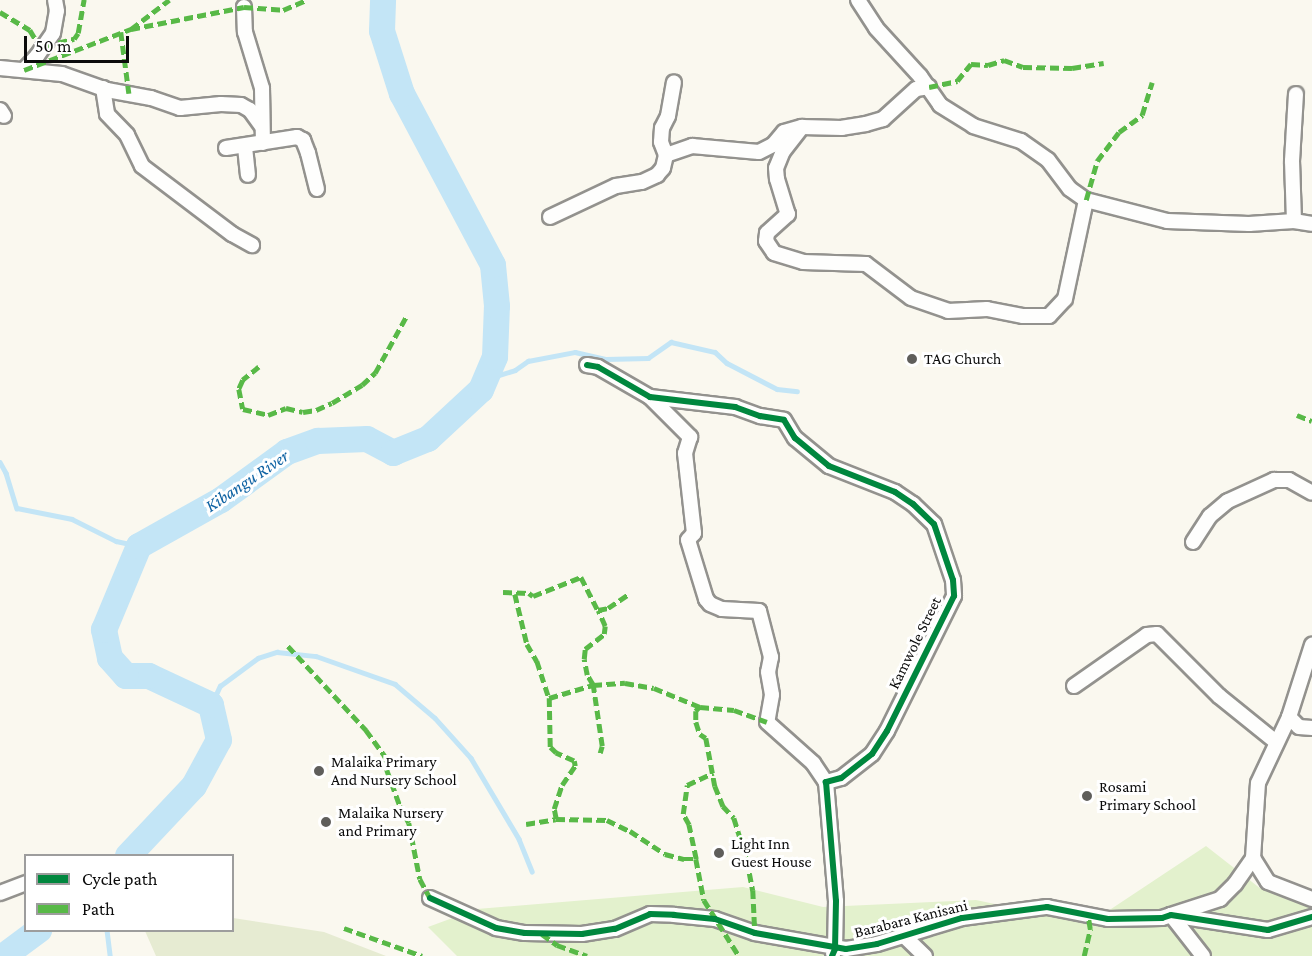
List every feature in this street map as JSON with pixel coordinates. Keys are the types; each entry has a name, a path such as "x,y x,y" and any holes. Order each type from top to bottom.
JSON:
{"street":[{"path":"24,70 38,57 53,33 57,11 55,0"},
{"path":"858,0 888,44 929,87 936,102 973,126 1021,141 1048,160 1070,189 1086,200 1167,221 1249,224 1294,221 1312,224"},
{"path":"244,7 245,32 262,88 263,143"},
{"path":"0,68 62,74 103,88 151,98 180,108 220,104 241,105 250,110 261,125"},
{"path":"550,217 616,186 652,178 663,168 666,155 662,146 662,128 668,116 674,82"},
{"path":"666,155 692,146 759,152 773,145 784,132 802,127 842,128 872,123 883,119 916,89 929,87"},
{"path":"103,88 107,114 127,135 142,166 232,234 252,245"},
{"path":"1294,221 1292,162 1296,94"},
{"path":"802,127 779,158 777,179 788,214 767,233 768,247 783,258 803,262 866,264 911,298 948,311 987,309 1023,316 1049,316 1065,299 1086,200"},
{"path":"226,148 245,147 297,137 303,140 317,189"},
{"path":"245,147 248,175"},
{"name":"Kamwole Street","path":"587,365 598,367 650,397 735,406 760,416 784,420 795,438 829,466 895,492 913,504 934,524 953,580 954,596 887,731 872,754 841,778 826,782"},
{"path":"430,898 495,928 525,933 582,934 615,929 650,914 674,915 716,919 747,931 808,941 834,952 835,890 826,782 813,763 767,722 772,695 768,672 771,657 762,630 759,611 722,609 710,604 706,598 688,540 694,533 685,453 690,437 650,397"},
{"path":"1193,542 1210,516 1228,501 1274,480 1289,480 1312,493"},
{"path":"1074,686 1148,636 1157,634 1219,696 1276,742"},
{"path":"1203,956 1171,915 1220,899 1253,858 1258,783 1289,717 1312,645"},
{"path":"1289,717 1299,727 1312,728"},
{"path":"1253,858 1268,882 1312,899"},
{"path":"0,893 24,883"},
{"name":"Barabara Kanisani","path":"834,952 878,944 902,934 962,918 1047,907 1108,919 1162,918 1171,915 1268,930 1312,917"},
{"path":"902,934 925,956"}],"green space":[{"path":"1206,846 1261,889 1297,892 1312,890 1312,956 457,956 428,927 477,909 743,887 823,907 976,900 1083,923 1102,915"},
{"path":"234,918 324,932 386,956 156,956 145,932 234,932"}],"waterway":[{"name":"Kibangu River","path":"130,854 194,786 219,740 211,705 149,676 126,676 110,658 104,630 139,546 221,500 287,452 318,441 367,439 393,453 428,439 481,390 495,357 497,306 493,265 402,94 382,31 383,0"},
{"path":"486,379 515,370 528,361 575,352 606,359 648,358 671,342 715,352 727,363 777,389 797,391"},
{"path":"0,462 6,473 17,508 72,519 116,541 139,546"},
{"path":"211,705 220,686 258,658 277,652 316,656 395,684 435,718 471,758 519,839 532,872"},
{"name":"Kibangu River","path":"4,956 36,932"},
{"path":"107,932 110,956"}],"marked path":[{"path":"0,12 30,30 39,45 45,46 74,39 78,33 84,0"},
{"path":"131,29 169,0"},
{"path":"24,70 131,29 244,7 283,10 307,0"},
{"path":"121,32 129,93"},
{"path":"929,87 957,81 971,64 988,65 1004,60 1023,67 1072,68 1104,63"},
{"path":"1086,200 1097,161 1119,132 1142,115 1152,83"},
{"path":"259,367 243,380 239,389 243,409 268,415 286,408 303,412 316,410 362,385 375,373 407,315"},
{"path":"1297,415 1312,421"},
{"path":"503,592 529,593 533,596 581,577 598,610 608,608 627,595"},
{"path":"515,594 527,644 537,661 549,698"},
{"path":"556,819 554,809 562,785 575,766 574,761 556,753 550,747 549,698 593,685 587,675 584,659 585,649 604,634 605,626 598,610"},
{"path":"288,646 366,730 385,756 387,770 409,823 420,879 430,898"},
{"path":"600,753 602,746 593,685 625,683 654,688 700,707 734,710 767,722"},
{"path":"700,707 696,711 696,722 700,734 706,738 715,786 723,806 734,818 747,860 753,890 755,933"},
{"path":"696,859 689,825 683,814 687,785 713,773"},
{"path":"526,824 556,819 607,820 630,831 665,854 684,859 696,859 704,900 739,956"},
{"path":"1084,956 1090,929 1088,916"},
{"path":"344,928 422,956"},
{"path":"542,934 557,945 587,956"}],"cycle path":[{"path":"587,365 598,367 650,397 735,407 760,416 784,420 795,438 829,466 895,492 913,504 934,524 953,580 954,596 887,731 872,754 841,778 826,782 836,901 835,949 832,956"},
{"path":"430,898 496,928 525,933 582,934 615,929 650,914 674,915 715,919 755,933 846,949 877,944 962,918 1047,907 1108,919 1162,918 1171,915 1268,930 1312,917"}],"place":[{"name":"TAG Church","path":"912,359"},
{"name":"Malaika Primary And Nursery School","path":"319,771"},
{"name":"Rosami Primary School","path":"1087,796"},
{"name":"Malaika Nursery and Primary","path":"326,822"},
{"name":"Light Inn Guest House","path":"719,853"}]}
